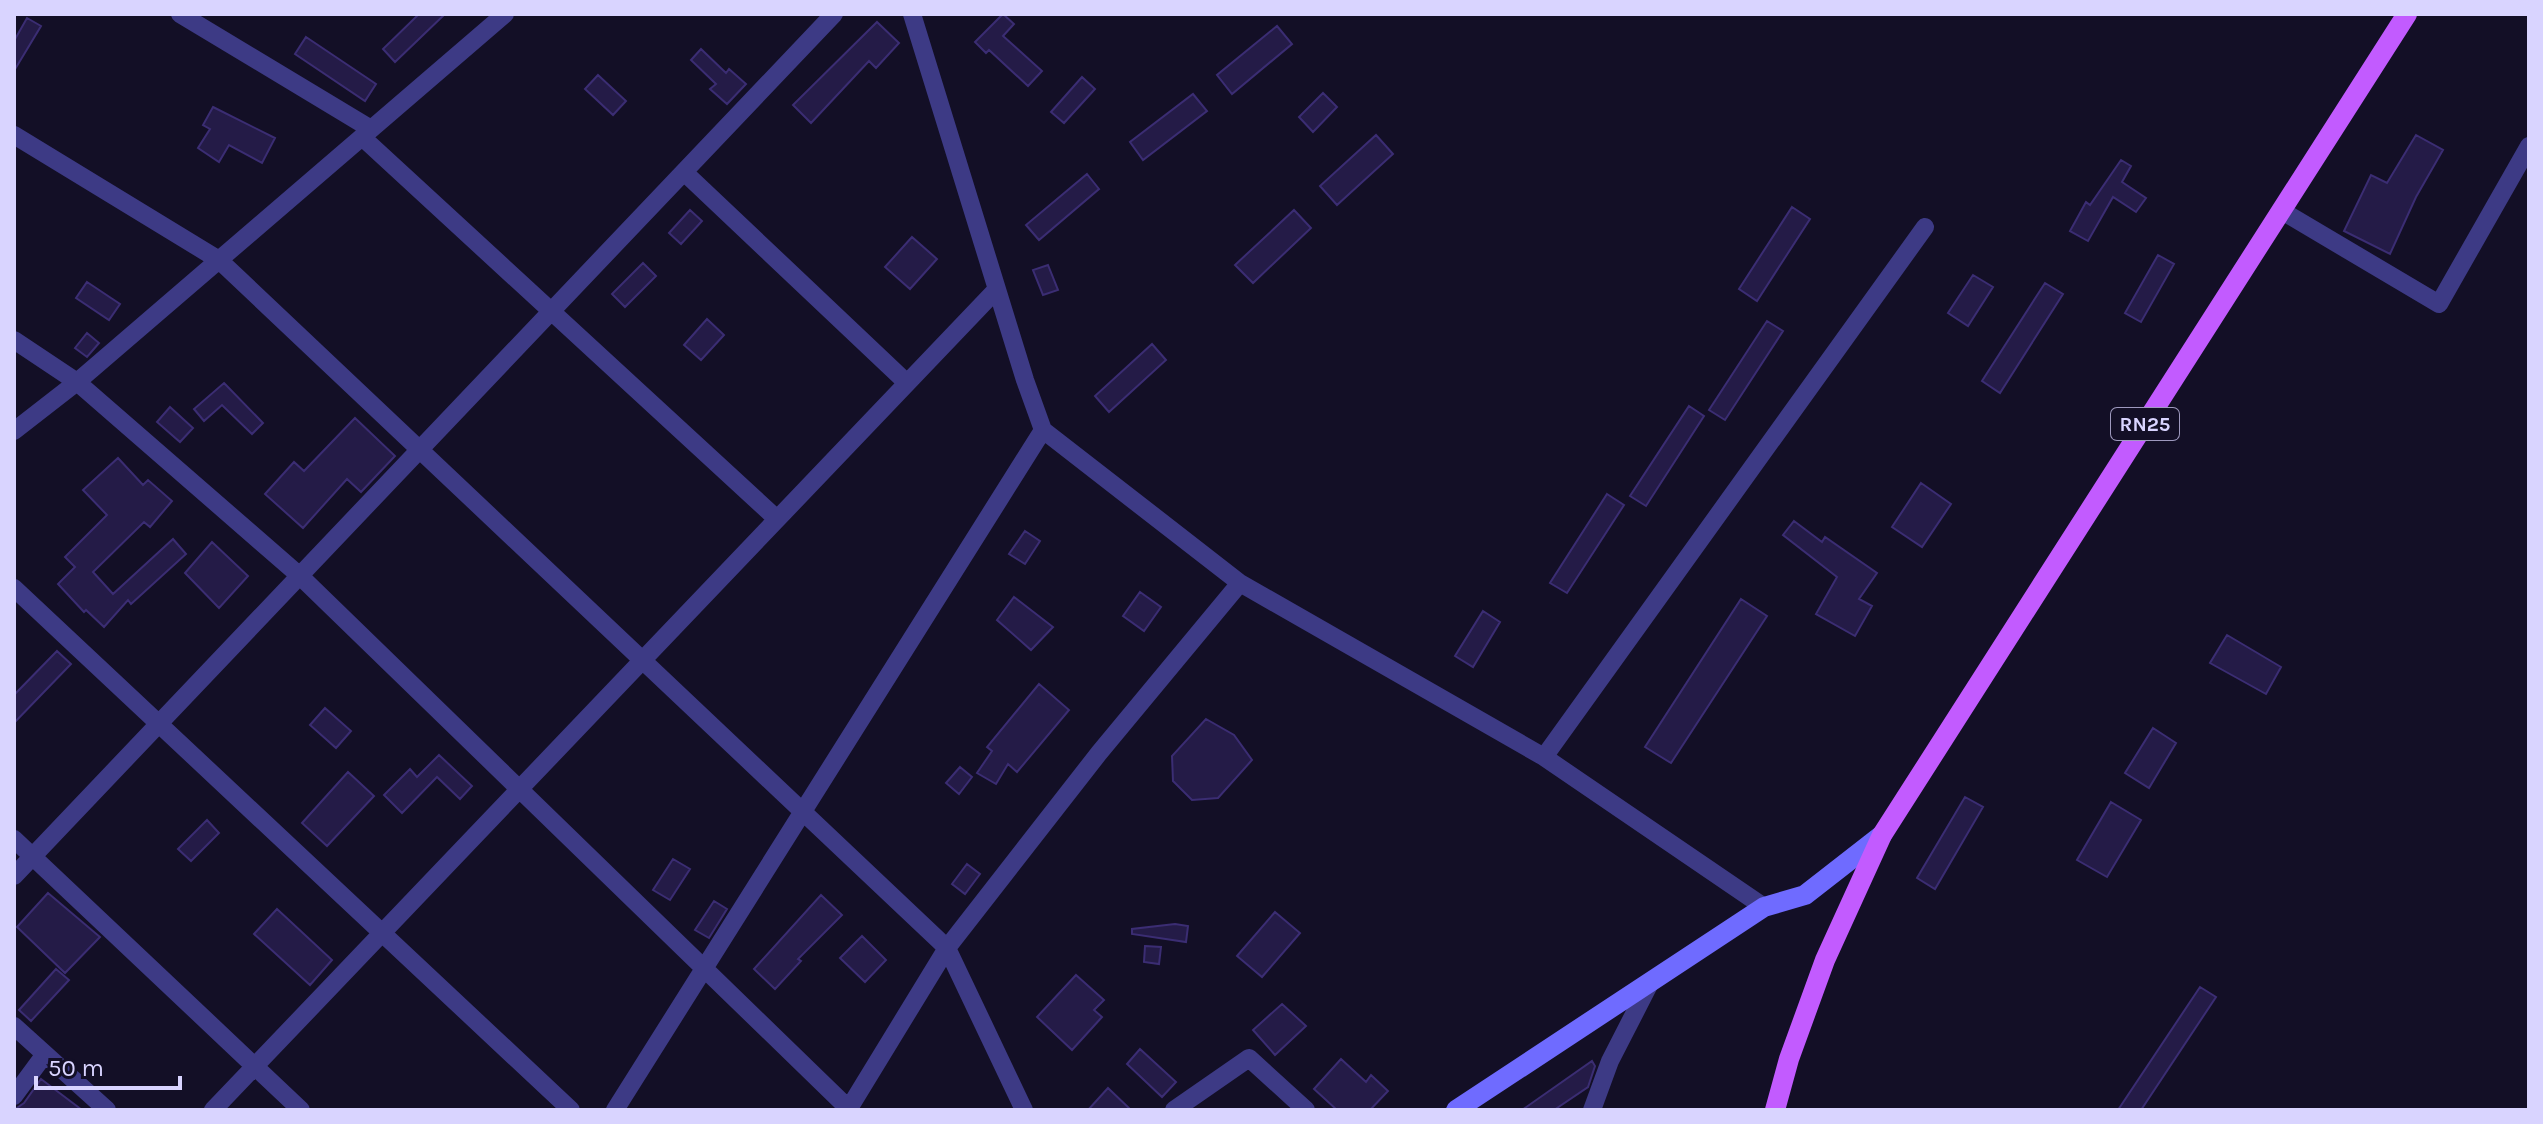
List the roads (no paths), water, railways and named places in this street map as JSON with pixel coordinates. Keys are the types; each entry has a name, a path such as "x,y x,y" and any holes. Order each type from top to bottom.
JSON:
{"main road":[{"name":"RN25","path":"1775,1110 1789,1059 1825,960 1882,835 2407,14"},
{"path":"1456,1110 1764,907 1805,895 1882,835"}],"street":[{"path":"180,14 367,133 551,311 777,519"},
{"path":"14,431 77,382 505,14"},
{"path":"14,876 834,14"},
{"path":"912,14 1043,430 1240,583 1544,757 1764,907"},
{"path":"14,135 219,260 947,948 1024,1110"},
{"path":"2282,211 2439,304 2529,146"},
{"path":"684,172 907,383"},
{"path":"1544,757 1925,227"},
{"path":"213,1110 997,289"},
{"path":"14,340 77,382 300,576 848,1110 947,948 1099,753 1240,583"},
{"path":"615,1110 1043,430"},
{"path":"14,588 571,1110"},
{"path":"14,839 301,1110"},
{"path":"1592,1110 1610,1061 1649,985"},
{"path":"14,1026 105,1109"},
{"path":"14,1096 45,1054"},
{"path":"1174,1110 1249,1058 1306,1110"}]}
